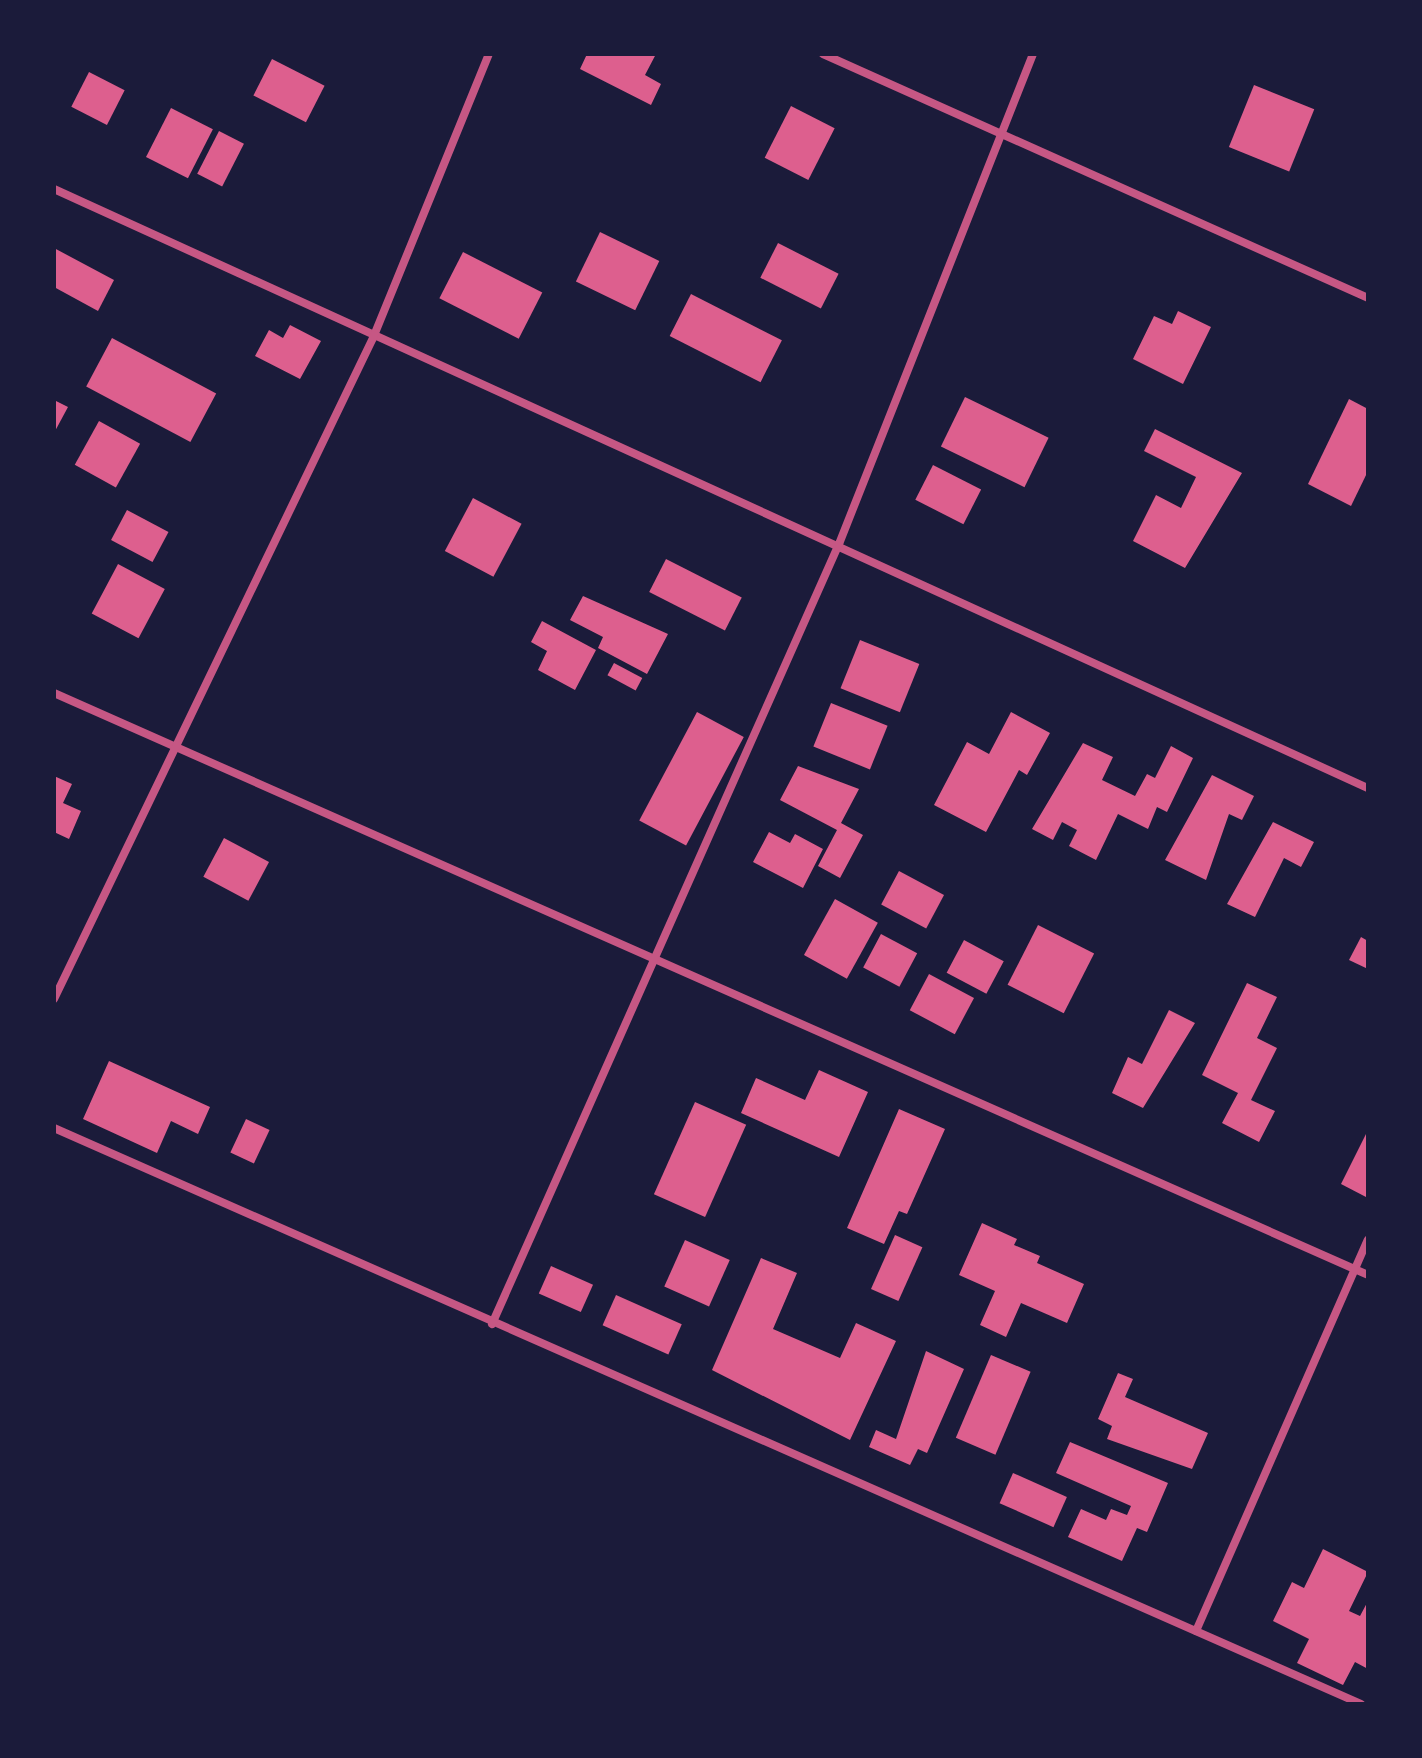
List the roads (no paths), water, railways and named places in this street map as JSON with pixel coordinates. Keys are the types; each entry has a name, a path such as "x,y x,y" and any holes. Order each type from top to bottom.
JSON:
{"street":[{"path":"54,999 373,338 489,54"},
{"path":"823,54 1368,298"},
{"path":"492,1324 650,957 839,544 1033,54"},
{"path":"54,189 373,338 839,544 1368,788"},
{"path":"54,693 1368,1275"},
{"path":"54,1128 492,1324 1361,1704"},
{"path":"1196,1631 1368,1240"}]}
